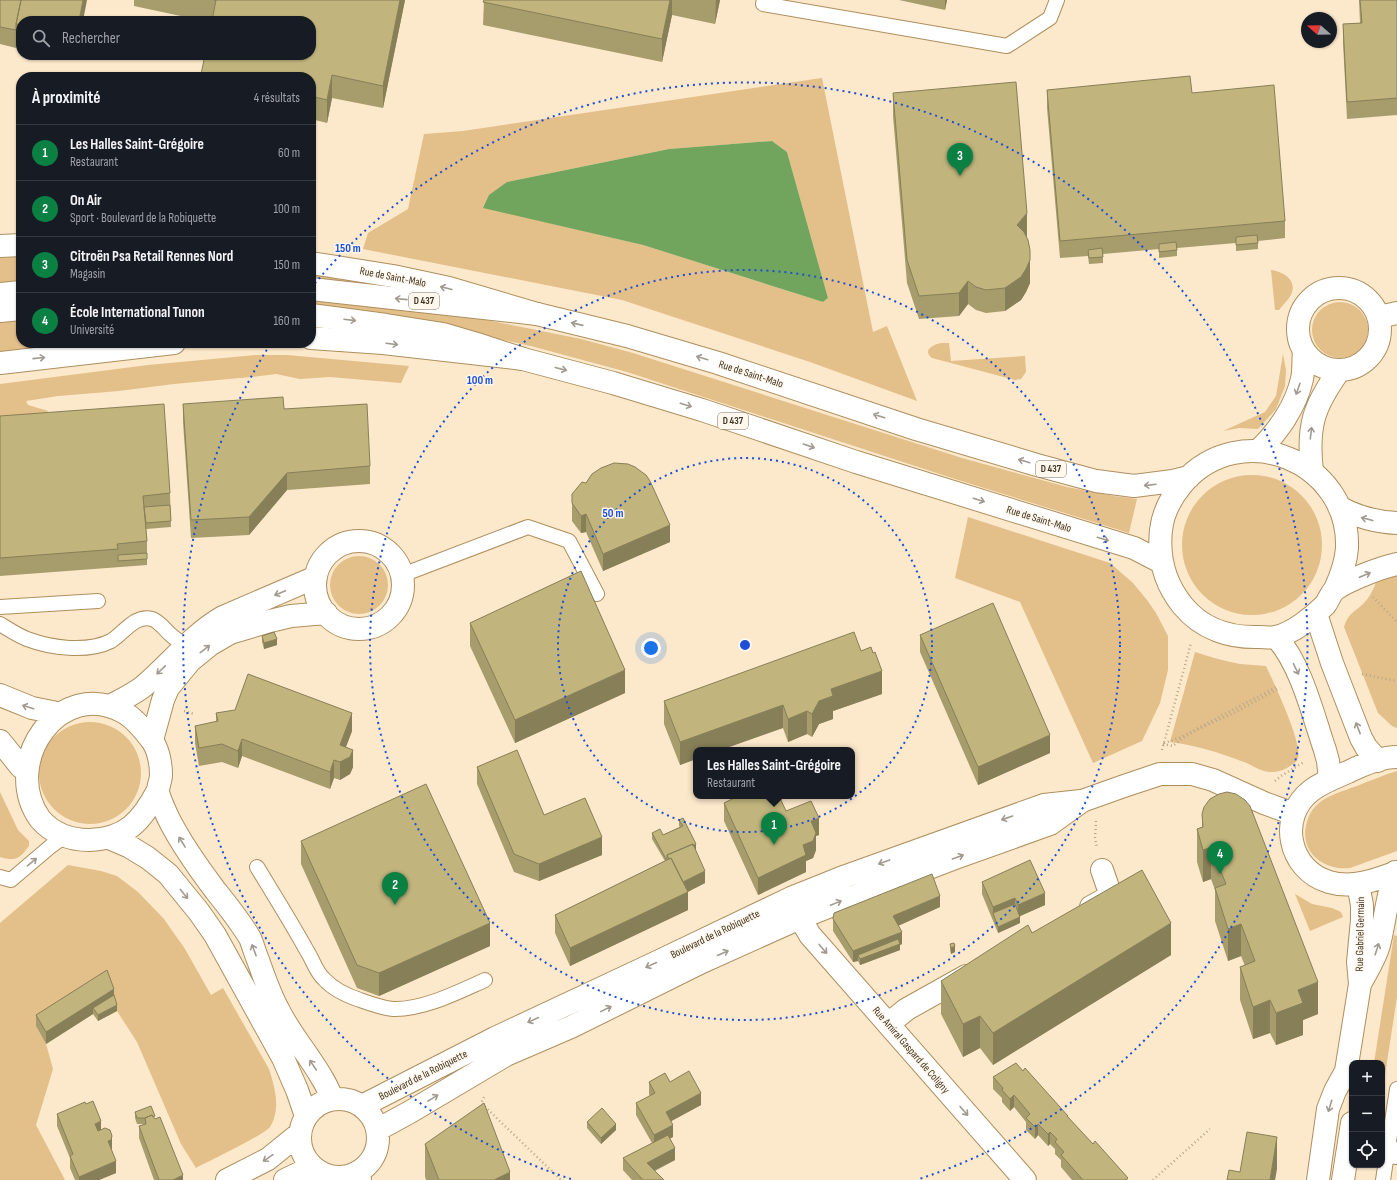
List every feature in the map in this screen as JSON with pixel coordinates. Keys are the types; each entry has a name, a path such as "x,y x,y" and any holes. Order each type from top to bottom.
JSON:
{"main road":[{"path":"0,246 16,245"},
{"name":"Rue de Saint-Malo","path":"316,264 393,276 449,288 537,314 635,338 718,363 923,431 1096,481 1134,486 1173,481 1188,477"},
{"path":"1331,288 1345,288 1358,292 1369,300 1375,308 1388,315 1381,330 1379,342 1373,354 1364,363 1352,369 1339,371 1325,368 1313,361 1304,351 1298,338 1298,324 1301,312 1308,301 1318,293 1331,288"},
{"name":"D 437","path":"316,290 537,314"},
{"path":"0,294 16,292"},
{"path":"0,311 16,309"},
{"name":"D 437","path":"316,317 443,334 523,359"},
{"name":"Rue de Saint-Malo","path":"316,338 383,343 523,359 613,383 702,410 856,462 1134,548 1161,562"},
{"path":"0,363 130,348"},
{"path":"1258,451 1274,436 1284,421 1297,394 1302,379 1304,351"},
{"path":"1312,472 1310,435 1315,412 1325,391 1339,371"},
{"path":"1258,451 1277,454 1295,460 1322,481 1332,493 1339,506 1345,527 1347,548 1343,569 1335,589 1326,603 1316,614 1298,627 1276,636 1250,638 1232,636 1215,630 1200,622 1188,612 1176,597 1166,580 1161,562 1159,543 1167,507 1176,491 1188,477 1204,465 1221,456 1239,452 1258,451"},
{"path":"1339,506 1354,515 1368,520 1397,523"},
{"path":"362,541 375,544 388,551 397,562 402,575 403,588 400,601 394,613 384,622 372,627 359,629 346,627 338,623 326,613 319,602 316,590 316,578 320,565 328,555 338,547 350,542 362,541"},
{"path":"1335,589 1368,573 1397,564"},
{"path":"110,706 143,686 209,625 223,617 316,578"},
{"path":"152,740 163,700 168,688 190,661 211,644 230,633 270,621 291,616 326,613"},
{"path":"1316,614 1332,663 1361,738 1366,747 1388,759"},
{"path":"1276,636 1284,646 1300,678 1325,750 1330,780"},
{"path":"0,695 32,708 57,713"},
{"path":"94,704 110,706 126,713 152,740 160,765 161,776 158,790 149,808 135,824 124,831 109,838 79,840 65,836 50,829 34,813 27,800 23,786 21,767 25,753 32,739 44,724 57,713 75,706 94,704"},
{"path":"0,741 21,767"},
{"path":"1388,759 1356,768 1312,790 1294,814 1292,824 1292,842 1295,853 1307,870 1321,879 1330,882 1349,885 1358,884 1396,872"},
{"name":"Boulevard de la Robiquette","path":"362,1106 495,1038 791,898 866,868 1044,805 1082,801 1160,774 1192,774 1213,780 1264,803 1294,814"},
{"path":"158,790 172,826 197,865 250,939 279,1011 322,1078 333,1099"},
{"name":"Boulevard de la Robiquette","path":"377,1130 506,1055 571,1027 702,962 800,918 920,871 1050,824 1082,801"},
{"path":"109,838 148,858 168,874 199,912 215,935 283,1058 297,1090 302,1125 300,1146 304,1157 312,1167 319,1172 333,1177 358,1177 372,1159 376,1150 378,1140 377,1130 369,1113 362,1106 353,1101 343,1098 323,1102 313,1108 302,1125 268,1159 228,1180"},
{"path":"1077,915 1111,896 1102,870"},
{"name":"Rue Gabriel Germain","path":"1360,984 1371,965 1379,946 1389,889 1396,872"},
{"name":"Rue Gabriel Germain","path":"1351,1060 1360,984 1358,962 1362,905 1358,884"},
{"name":"Rue Amiral Gaspard de Coligny","path":"800,918 810,935 1025,1180"},
{"path":"888,1024 907,1009 982,968"},
{"name":"Rue Gabriel Germain","path":"1318,1180 1328,1109 1335,1091 1349,1080"},
{"path":"1343,1180 1349,1152"},
{"path":"285,1180 312,1167"}],"lane":[{"path":"764,0 763,4 1007,46 1050,18 1057,0"},
{"path":"402,575 528,527 569,541 597,594"},
{"path":"0,607 98,601"},
{"path":"0,624 27,639 60,647 79,649 96,646 111,640 138,619 147,618 154,619 172,636 186,646"},
{"path":"4,882 65,836"},
{"path":"257,867 308,952 317,970 324,979 338,990 377,1006 392,1009 408,1008 445,998 485,980"},
{"path":"1383,1180 1389,1152 1397,1089"}],"path":[{"path":"1368,573 1371,595 1397,622"},
{"path":"1164,743 1192,642 1200,622"},
{"path":"485,1096 482,1102 561,1180"},
{"path":"1153,1180 1210,1129"}],"shaded area":[{"path":"822,78 873,332 887,326 917,401 810,362 622,300 363,249 368,233 408,209 424,134 463,131","holes":["772,141 787,152 828,298 823,302 643,245 483,207 507,182 669,149"]},
{"path":"772,141 787,152 828,298 823,302 643,245 483,208 489,195 507,182 669,149"},
{"path":"16,256 16,284 0,286 0,258"},
{"path":"1271,270 1286,276 1292,283 1293,287 1289,298 1279,310 1275,310"},
{"path":"316,273 391,285 390,290 316,282"},
{"path":"316,297 477,318 581,339 633,353 962,458 1067,487 1137,499 1129,533 955,479 627,372 531,346 475,334 316,309"},
{"path":"1340,302 1351,304 1360,310 1366,319 1368,330 1366,341 1360,350 1351,356 1340,358 1329,356 1320,350 1314,341 1312,330 1314,319 1320,310 1329,304"},
{"path":"16,318 16,348 51,348 0,354 0,320"},
{"path":"941,343 949,343 951,361 1025,356 1026,372 1021,379 1015,380 932,358 928,353 928,350"},
{"path":"1283,354 1286,370 1285,386 1276,409 1258,429 1239,428 1223,431 1265,412 1276,396"},
{"path":"256,355 287,355 409,366 401,383 330,377 300,379 276,374 58,396 26,401 28,405 48,411 31,432 0,434 0,384 148,365"},
{"path":"1259,475 1279,480 1302,495 1317,518 1321,531 1321,559 1317,572 1302,595 1279,610 1266,614 1245,615 1225,610 1202,595 1187,572 1183,559 1182,538 1187,518 1202,495 1225,480 1238,476"},
{"path":"968,517 1110,563 1133,583 1147,600 1156,613 1168,636 1168,670 1160,703 1142,741 1093,763 1020,602 955,578"},
{"path":"353,556 365,556 380,564 388,579 388,591 380,606 365,614 353,614 338,606 330,591 330,579 338,564"},
{"path":"1397,574 1397,728 1392,726 1378,713 1344,627 1350,615 1368,598 1377,580"},
{"path":"1195,652 1240,664 1266,666 1286,712 1296,740 1298,758 1295,763 1276,772 1267,772 1215,752 1170,742"},
{"path":"90,722 109,726 126,737 137,754 141,773 137,792 126,809 109,820 90,824 71,820 54,809 43,792 39,773 43,754 54,737 71,726"},
{"path":"1397,771 1397,851 1350,868 1331,866 1315,857 1306,842 1305,832 1312,810 1326,798"},
{"path":"0,792 18,830 29,841 29,846 26,850 14,859 0,857"},
{"path":"68,865 101,871 117,876 138,892 164,919 185,949 211,995 223,988 269,1069 275,1091 276,1106 273,1120 270,1127 266,1131 196,1168 181,1144 137,1042 117,1011 107,982 36,1026 46,1044 53,1069 36,1125 65,1180 0,1180 0,923"},
{"path":"1295,894 1312,904 1332,908 1341,912 1343,917 1310,931"},
{"path":"1394,935 1397,936 1397,997 1385,1075 1385,1060 1374,1060"}],"building":[{"path":"0,0 21,0 18,16 16,16 16,30 0,27"},
{"path":"21,0 83,0 80,16 18,16"},
{"path":"216,0 400,0 383,86 332,75 327,100 316,97 316,72 201,72 204,60 316,60 316,16 213,16"},
{"path":"484,0 670,0 662,39 483,2"},
{"path":"1360,0 1397,0 1397,98 1347,102 1343,24 1362,23"},
{"path":"1190,76 1192,93 1274,85 1285,221 1060,241 1047,90"},
{"path":"1016,82 1027,213 1017,225 1024,232 1028,240 1030,260 1026,269 1021,277 1005,288 986,290 976,287 968,281 959,293 919,296 907,260 893,93"},
{"path":"1257,235 1258,243 1236,245 1236,237"},
{"path":"1176,242 1177,250 1159,252 1159,244"},
{"path":"1102,248 1103,257 1089,258 1088,250"},
{"path":"283,397 284,409 367,404 370,466 287,473 249,517 191,520 183,404"},
{"path":"164,404 170,493 143,496 147,541 117,544 118,549 0,558 0,416"},
{"path":"614,463 628,464 646,475 670,525 603,554 586,514 581,516 572,503 572,494 582,482 586,483 592,474 601,468"},
{"path":"170,505 171,521 146,523 144,507"},
{"path":"147,553 147,559 118,561 118,555"},
{"path":"581,571 625,670 515,720 470,623"},
{"path":"993,603 1050,735 978,767 920,635"},
{"path":"274,632 277,639 264,643 262,636"},
{"path":"854,632 861,651 871,647 873,653 875,652 882,671 831,689 833,696 819,701 812,714 807,711 788,719 783,705 680,742 664,701"},
{"path":"248,674 352,713 340,745 353,750 350,757 340,762 334,760 330,772 242,739 238,751 222,744 199,748 195,726 218,721 216,713 235,710"},
{"path":"517,750 544,815 585,798 602,837 539,864 514,854 477,767"},
{"path":"426,784 490,923 379,973 357,965 301,841"},
{"path":"1227,792 1236,794 1245,800 1250,806 1318,982 1298,990 1303,1003 1276,1013 1270,1000 1253,1007 1240,967 1255,961 1241,924 1228,929 1215,888 1226,884 1211,847 1203,850 1197,829 1203,827 1202,814 1204,807 1210,799"},
{"path":"732,799 780,799 786,811 811,801 819,818 811,821 816,833 813,841 803,845 806,855 758,878 724,803"},
{"path":"683,818 696,844 667,855 666,859 652,833 660,829 663,835 683,826 679,820"},
{"path":"693,844 705,871 683,882 671,858 669,859 667,855"},
{"path":"671,858 688,892 570,948 555,915"},
{"path":"1030,860 1045,893 1018,905 1015,898 993,907 982,882"},
{"path":"1142,870 1171,923 993,1033 980,1016 963,1024 941,981 1028,925 1032,933"},
{"path":"932,874 940,896 893,916 902,932 853,951 833,919 834,913"},
{"path":"1015,904 1020,917 998,927 993,913"},
{"path":"898,939 900,944 860,959 858,955"},
{"path":"954,943 955,946 951,948 950,944"},
{"path":"107,970 114,989 46,1032 36,1015"},
{"path":"114,995 117,1005 98,1015 93,1008"},
{"path":"1016,1063 1023,1071 1025,1068 1093,1144 1095,1141 1128,1178 1125,1180 1083,1180 1061,1155 1064,1152 1055,1142 1057,1139 1050,1132 1048,1134 1038,1124 1035,1127 1026,1118 1030,1114 1014,1095 1010,1099 993,1077"},
{"path":"689,1071 701,1093 666,1112 673,1125 654,1135 636,1103 655,1093 649,1082 665,1073 670,1082"},
{"path":"93,1101 101,1121 95,1124 98,1131 105,1128 110,1130 112,1136 111,1140 108,1141 116,1161 79,1177 70,1156 73,1154 57,1114 85,1102 86,1104"},
{"path":"484,1103 510,1172 494,1180 439,1180 425,1144"},
{"path":"151,1106 155,1116 153,1117 152,1115 145,1118 137,1118 135,1112"},
{"path":"602,1108 616,1124 601,1138 587,1122"},
{"path":"152,1115 155,1119 160,1117 183,1175 173,1180 159,1180 139,1126 146,1124 145,1118"},
{"path":"1247,1132 1277,1137 1270,1180 1227,1180 1229,1170 1240,1172"},
{"path":"668,1135 675,1148 647,1163 664,1180 643,1180 623,1158"}],"place":[{"name":"Citroën Psa Retail Rennes Nord","path":"960,176"},
{"name":"Les Halles Saint-Grégoire","path":"774,845"},
{"name":"École International Tunon","path":"1220,874"},
{"name":"On Air","path":"395,905"}]}
